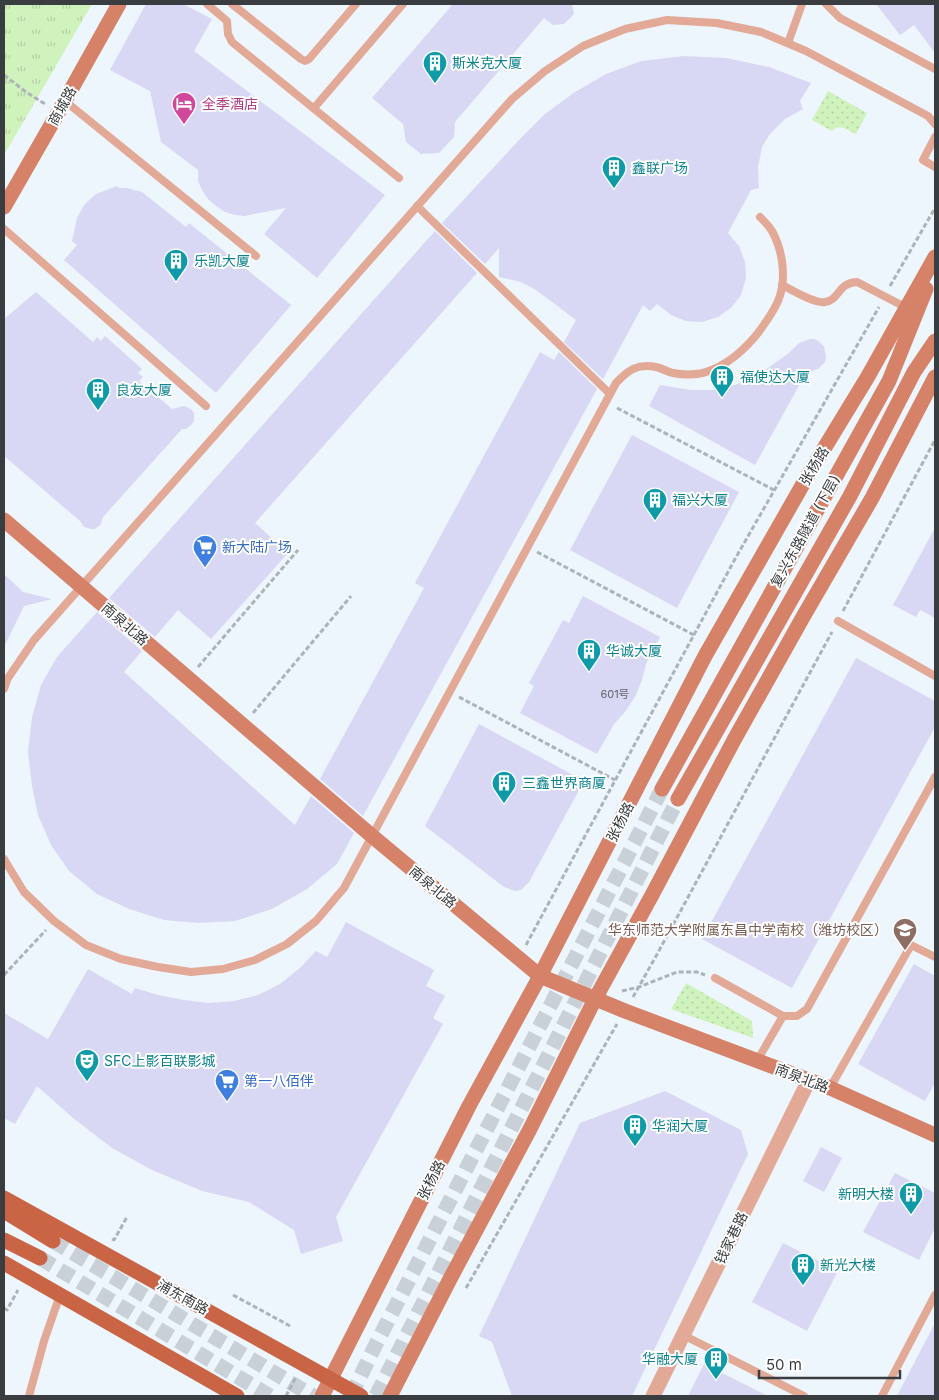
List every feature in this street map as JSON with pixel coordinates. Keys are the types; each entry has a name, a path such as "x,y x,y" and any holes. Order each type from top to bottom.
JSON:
{"main road":[{"name":"商城路","path":"4,207 119,4"},
{"name":"张杨路","path":"322,1396 469,1106 540,976 705,656 806,478 867,378 935,257"},
{"name":"复兴东路隧道 (下层)","path":"662,789 889,381 935,267"},
{"name":"复兴东路隧道 (下层)","path":"678,799 850,496 914,372 935,341"},
{"path":"390,1396 530,1129 595,999 734,740 872,498 935,377"},
{"name":"南泉北路","path":"4,520 372,836 540,976 625,1011 830,1088 935,1135"},
{"name":"浦东南路","path":"4,1198 361,1396"},
{"path":"4,1211 53,1241"},
{"path":"4,1240 40,1258"},
{"path":"4,1263 237,1396"}],"street":[{"name":"钱家巷路","path":"653,1396 809,1080"}],"lane":[{"path":"207,4 226,7 305,60 309,59 356,4"},
{"path":"314,108 403,4"},
{"path":"788,43 802,4"},
{"path":"826,4 840,18 935,69"},
{"path":"226,7 228,34 232,42 400,178"},
{"path":"4,689 8,678 34,640 512,99 546,71 583,46 625,30 667,20 717,23 761,32 806,51 928,116 935,124"},
{"path":"62,107 256,256"},
{"path":"935,137 923,160 935,167"},
{"path":"417,206 610,394"},
{"path":"4,859 24,892 54,921 86,945 120,959 158,967 191,972 223,968 255,960 287,944 316,921 344,888 616,383 626,373 642,365 692,376 713,370 734,357 767,322 778,301 782,285 783,267 779,248 772,230 760,217"},
{"path":"4,229 206,406"},
{"path":"782,285 819,302 826,302 833,300 842,287 850,282 856,282 907,308"},
{"path":"838,621 935,676"},
{"path":"715,978 783,1016 797,1016 807,1009 935,777"},
{"path":"830,1088 911,945 935,958"},
{"path":"757,1060 783,1016"},
{"path":"29,1396 60,1295"},
{"path":"882,1396 935,1295"},
{"path":"683,1335 804,1396"}],"path":[{"path":"4,75 26,92 62,107"},
{"name":"张杨路","path":"518,958 774,490 935,208"},
{"path":"606,402 774,490"},
{"path":"464,1293 639,986 935,440"},
{"path":"528,548 694,635"},
{"path":"189,678 298,550"},
{"path":"243,725 351,596"},
{"path":"450,692 615,780"},
{"path":"4,976 54,921"},
{"path":"622,992 677,972 697,972 715,978"},
{"path":"114,1240 127,1217"},
{"path":"232,1294 292,1326"}],"green space":[{"path":"4,4 92,4 4,155"},
{"path":"828,91 867,113 856,134 837,127 832,131 812,120"},
{"path":"686,983 752,1021 753,1038 671,1009"}],"building":[{"path":"146,4 183,4 212,19 194,51 385,195 317,278 264,234 286,208 244,216 225,212 216,206 202,190 198,181 198,170 161,142 150,91 110,70"},
{"name":"斯米克大厦","path":"453,4 572,4 574,14 564,24 553,25 544,18 455,122 454,137 439,153 421,154 406,142 403,124 372,98"},
{"path":"876,4 935,4 935,53 914,25 900,35"},
{"name":"鑫联广场","path":"684,56 726,58 769,67 811,83 800,101 803,109 785,119 770,134 762,147 758,167 759,188 751,190 728,233 739,246 745,262 746,278 741,295 731,308 718,317 702,322 686,321 671,315 657,304 650,311 643,305 603,379 564,342 576,320 536,290 521,282 499,277 499,248 485,264 442,223 545,114 575,92 606,74 641,61"},
{"name":"乐凯大厦","path":"117,186 142,192 186,227 189,223 291,305 216,393 64,260 77,245 72,241 77,218 84,205 96,194"},
{"path":"435,231 477,273 255,523 288,553 211,639 178,610 155,637 109,598"},
{"name":"良友大厦","path":"36,292 93,342 97,337 101,341 105,336 142,369 138,373 143,377 139,381 172,409 184,406 191,409 194,413 192,424 186,429 182,429 103,517 101,524 95,529 84,527 80,521 4,456 4,319"},
{"name":"福使达大厦","path":"815,339 824,346 825,362 818,369 806,373 755,465 649,406 660,385 691,390 715,390 728,387 765,370 789,353 799,343"},
{"path":"540,352 554,360 559,352 597,389 363,816 320,779 424,588 415,583"},
{"name":"福兴大厦","path":"632,435 739,492 677,608 570,550"},
{"path":"935,528 935,618 920,610 916,617 893,605"},
{"path":"4,574 23,592 52,599 24,606 4,647"},
{"name":"华诚大厦","path":"583,596 660,637 646,664 635,697 614,724 597,754 520,713 534,686 529,683 563,620 569,623"},
{"path":"97,612 142,651 124,672 295,825 311,796 354,833 337,864 307,889 272,909 235,921 199,923 164,920 129,909 97,894 69,871 51,845 38,815 28,752 32,717 41,685 57,657"},
{"path":"856,658 935,701 935,727 792,988 702,939"},
{"name":"三鑫世界商厦","path":"479,724 584,781 529,882 521,890 515,891 504,887 425,826"},
{"name":"第一八佰伴","path":"346,922 434,970 426,986 445,996 433,1018 443,1024 336,1217 343,1241 301,1254 294,1230 249,1202 202,1191 152,1170 112,1148 73,1118 37,1086 15,1124 4,1118 4,1013 48,1039 88,969 132,994 135,988 158,995 209,1003 234,1001 258,995 280,984 300,968 316,951 327,957"},
{"path":"914,964 935,976 935,1083 925,1101 858,1064"},
{"path":"665,1091 741,1130 748,1154 632,1396 512,1396 492,1342 479,1336 580,1123"},
{"path":"821,1147 842,1158 824,1192 803,1181"},
{"name":"新明大楼","path":"895,1173 935,1193 935,1228 919,1260 863,1232"},
{"name":"新光大楼","path":"783,1243 838,1271 807,1331 752,1302"},
{"path":"935,1323 935,1396 897,1396"},
{"name":"华融大厦","path":"704,1364 768,1396 688,1396"}],"tunnel":[{"path":"351,1396 662,789"},
{"path":"376,1396 678,799"},
{"path":"53,1241 313,1396"},
{"path":"40,1258 270,1396"}],"place":[{"name":"斯米克大厦","path":"435,84"},
{"name":"全季酒店","path":"184,125"},
{"name":"鑫联广场","path":"614,189"},
{"name":"乐凯大厦","path":"176,282"},
{"name":"福使达大厦","path":"722,398"},
{"name":"良友大厦","path":"98,411"},
{"name":"福兴大厦","path":"655,521"},
{"name":"新大陆广场","path":"205,568"},
{"name":"华诚大厦","path":"589,672"},
{"name":"三鑫世界商厦","path":"504,804"},
{"name":"华东师范大学附属东昌中学南校（潍坊校区）","path":"905,951"},
{"name":"SFC上影百联影城","path":"87,1082"},
{"name":"第一八佰伴","path":"227,1102"},
{"name":"华润大厦","path":"635,1147"},
{"name":"新明大楼","path":"911,1215"},
{"name":"新光大楼","path":"803,1286"},
{"name":"华融大厦","path":"716,1380"}]}
